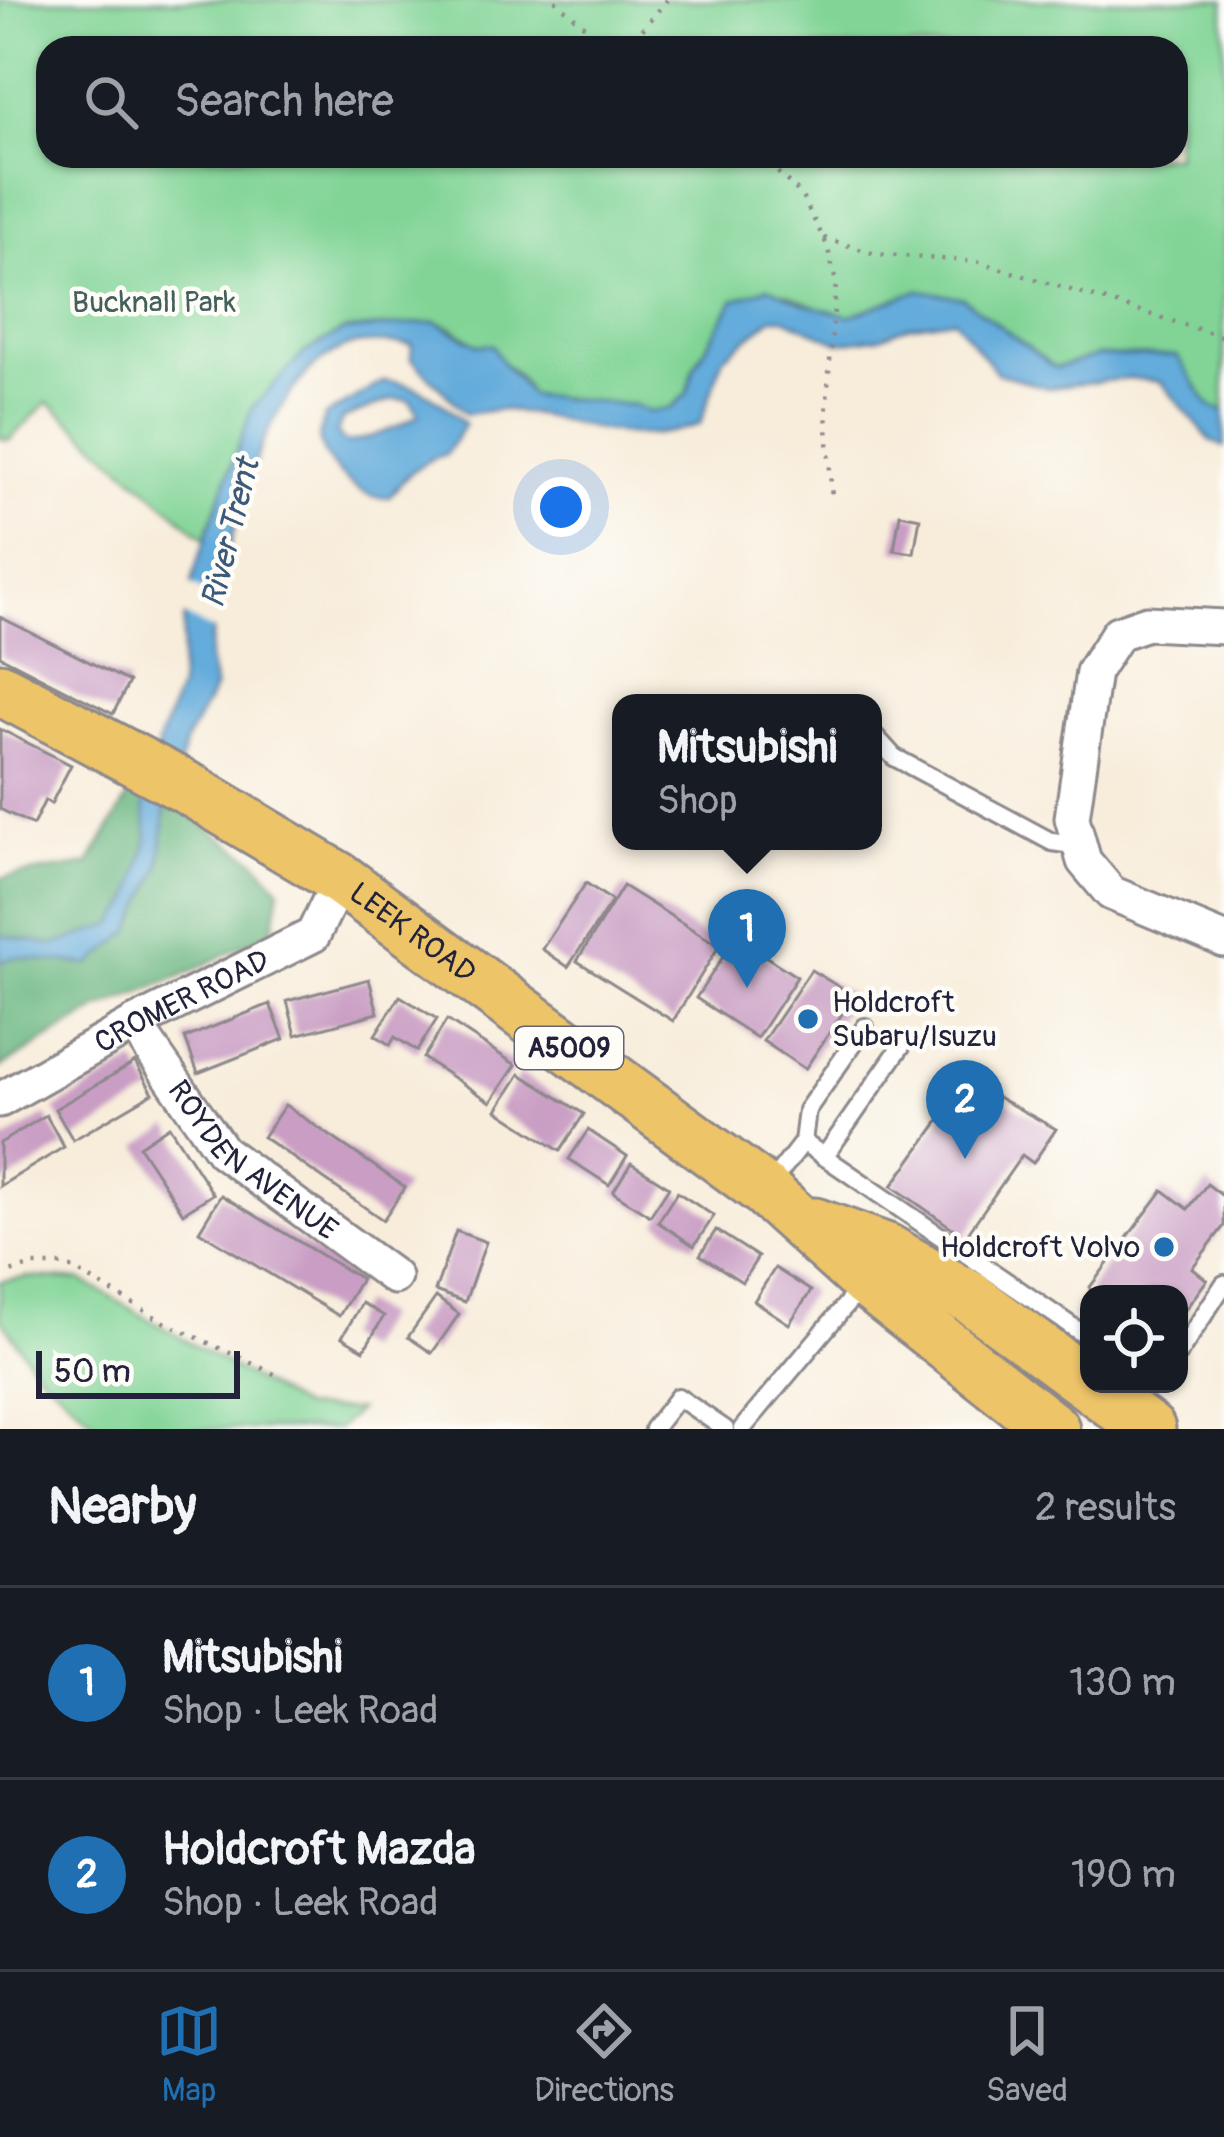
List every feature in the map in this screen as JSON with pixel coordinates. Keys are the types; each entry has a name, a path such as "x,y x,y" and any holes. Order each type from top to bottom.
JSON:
{"main road":[{"name":"LEEK ROAD","path":"0,689 136,759 340,879 781,1205 1037,1419"},
{"name":"LEEK ROAD","path":"781,1205 885,1249 971,1298 1149,1429"},
{"name":"A5009","path":"871,1276 1101,1429"}],"street":[{"path":"1224,627 1147,622 1118,633 1093,672 1072,818 1084,861 1111,893 1224,940"},
{"name":"CROMER ROAD","path":"0,1100 134,1024 314,935 340,879"},
{"name":"ROYDEN AVENUE","path":"134,1024 222,1151 394,1277"}],"lane":[{"path":"882,745 893,758 1052,842 1080,846"},
{"path":"781,1205 803,1142 807,1110 865,1027"},
{"path":"824,1156 902,1046"},
{"path":"803,1142 1080,1332"},
{"path":"742,1429 871,1276"},
{"path":"1188,1339 1224,1284"},
{"path":"653,1429 678,1397 724,1429"}],"path":[{"path":"555,0 596,36"},
{"path":"637,36 667,0"},
{"path":"773,168 800,193 824,238 836,282 826,413 832,499"},
{"path":"824,238 875,254 979,262 1224,338"},
{"path":"0,1275 33,1265 66,1265 166,1323 281,1377"}],"green space":[{"name":"Bucknall Park","path":"0,0 1224,0 1224,412 1210,406 1177,356 1097,356 1055,368 963,298 919,290 850,316 785,293 734,300 694,367 687,394 670,408 649,412 633,405 530,395 517,374 499,360 453,328 436,322 343,331 252,408 205,539 48,402 9,440 0,438"},
{"path":"138,780 255,860 280,889 273,930 191,972 98,1009 0,1068 0,878 89,864"},
{"path":"29,1277 81,1280 303,1408 358,1410 338,1429 103,1429 35,1369 0,1317 0,1281"}],"water":[{"name":"River Trent","path":"769,287 805,304 850,316 919,290 963,298 1055,368 1097,356 1177,356 1209,405 1224,412 1224,447 1210,440 1161,382 1130,378 1048,388 997,373 954,319 839,343 784,318 772,318 723,358 700,424 648,434 601,430 504,410 466,414 411,358 412,344 356,344 322,360 294,388 253,467 227,557 212,635 209,660 215,687 186,741 165,813 160,868 131,931 90,965 15,957 0,962 0,935 54,945 115,924 131,900 148,838 144,804 159,741 179,688 184,621 195,569 252,408 305,352 343,331 436,322 478,345 493,345 530,395 633,405 649,412 671,408 687,394 694,368 734,300"},
{"path":"384,381 407,384 428,394 465,424 446,454 414,470 389,497 379,497 349,482 325,455 320,431 325,416","holes":["393,399 409,400 419,414 393,428 346,443 337,433 342,419"]}],"pier":[{"path":"186,582 224,602 218,633 180,614"}],"building":[{"path":"900,514 920,518 914,553 894,550"},
{"path":"0,617 129,682 113,714 0,656"},
{"path":"0,729 71,765 51,804 45,800 33,825 0,809"},
{"path":"586,883 612,901 568,967 542,949"},
{"path":"623,886 719,946 673,1021 577,961"},
{"path":"736,937 797,977 757,1038 696,998"},
{"name":"Holdcroft Subaru/Isuzu","path":"811,970 854,996 805,1069 763,1041"},
{"path":"369,979 378,1013 296,1035 287,1001"},
{"path":"400,996 437,1019 417,1051 395,1037 390,1045 375,1035"},
{"path":"270,1004 284,1039 198,1073 185,1038"},
{"path":"447,1020 516,1065 491,1102 423,1058"},
{"path":"135,1062 153,1093 73,1140 55,1109"},
{"path":"520,1074 584,1114 560,1151 497,1110"},
{"path":"968,1081 1056,1129 1033,1163 1022,1155 965,1237 892,1186"},
{"path":"285,1105 405,1187 383,1220 263,1137"},
{"path":"46,1115 64,1147 0,1186 0,1143"},
{"path":"169,1126 213,1194 183,1213 139,1146"},
{"path":"588,1130 627,1156 609,1185 569,1159"},
{"path":"631,1163 669,1187 650,1216 613,1192"},
{"name":"Holdcroft Volvo","path":"1207,1184 1224,1197 1224,1226 1192,1268 1207,1280 1188,1306 1188,1285 1092,1285 1163,1190 1188,1209"},
{"path":"677,1192 714,1216 694,1246 658,1222"},
{"path":"221,1195 361,1279 339,1316 199,1231"},
{"path":"716,1230 758,1257 742,1282 700,1255"},
{"path":"456,1231 486,1242 465,1302 435,1291"},
{"path":"775,1268 811,1291 789,1324 754,1301"},
{"path":"436,1297 459,1314 432,1353 408,1337"},
{"path":"362,1303 384,1316 364,1350 342,1337"}],"place":[{"name":"Mitsubishi","path":"747,988"},
{"name":"Holdcroft Subaru/Isuzu","path":"808,1019"},
{"name":"Holdcroft Mazda","path":"965,1159"},
{"name":"Holdcroft Volvo","path":"1164,1247"}]}
